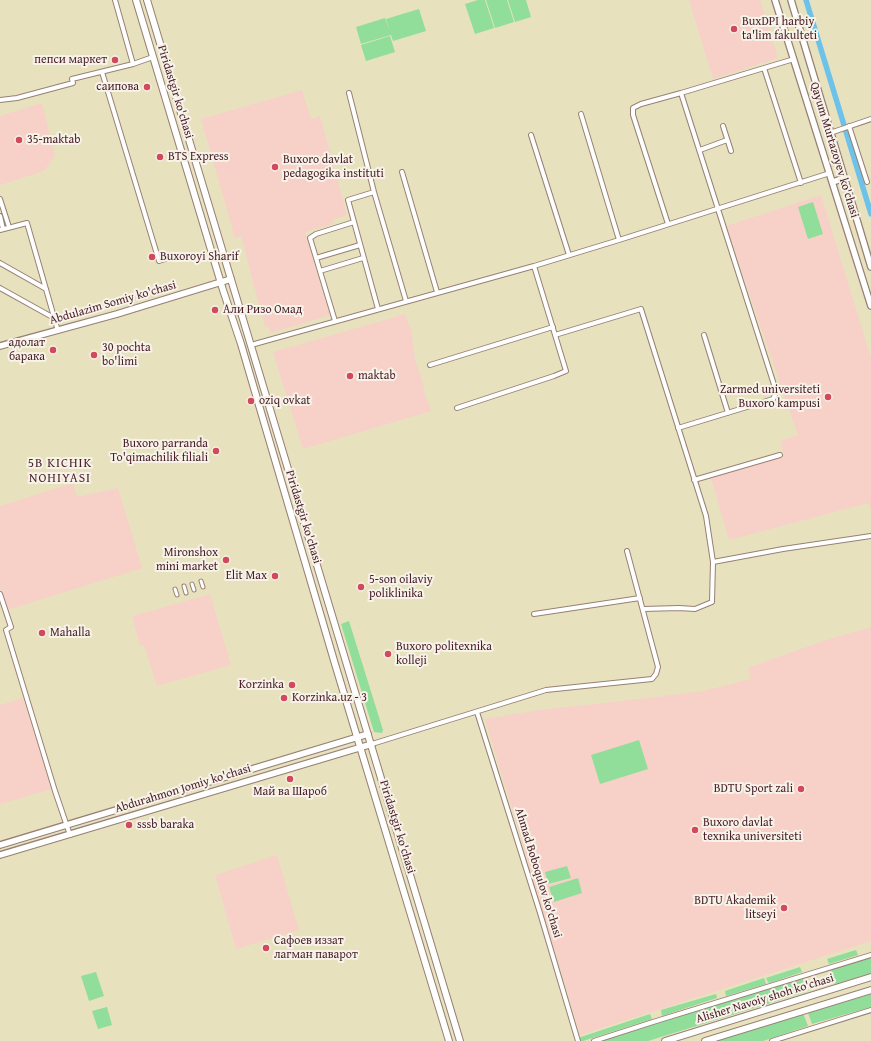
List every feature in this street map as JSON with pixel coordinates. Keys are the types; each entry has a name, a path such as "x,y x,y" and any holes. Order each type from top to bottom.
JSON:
{"main road":[{"name":"Piridastgir ko'chasi","path":"136,0 241,344 449,1041"},
{"name":"Piridastgir ko'chasi","path":"147,0 372,744 460,1041"},
{"name":"Alisher Navoiy shoh ko'chasi","path":"665,1041 871,977"},
{"name":"Alisher Navoiy shoh ko'chasi","path":"705,1041 871,990"}],"street":[{"path":"115,0 133,64"},
{"name":"Qayum Murtazoyev ko'chasi","path":"775,0 871,306"},
{"name":"Qayum Murtazoyev ko'chasi","path":"791,0 871,267"},
{"path":"0,100 17,98 73,83 72,79 133,64 153,57"},
{"path":"668,224 633,115 633,108 641,104 794,59"},
{"path":"764,68 801,182"},
{"path":"102,72 159,261 171,257"},
{"path":"349,93 374,192 406,301"},
{"path":"678,428 728,414 773,399 776,395 776,391 681,93"},
{"path":"581,114 619,240"},
{"path":"830,133 871,119"},
{"path":"723,126 732,151"},
{"path":"848,127 867,182"},
{"path":"531,135 569,255"},
{"path":"700,150 727,140"},
{"path":"402,172 438,292"},
{"path":"251,345 534,266 830,173"},
{"path":"833,182 844,178"},
{"path":"374,192 348,200 378,309"},
{"path":"0,199 9,227"},
{"path":"0,216 2,229 27,223 58,331"},
{"path":"335,321 310,238 313,235 354,222"},
{"path":"316,258 360,245"},
{"path":"320,271 363,258"},
{"path":"0,263 46,289"},
{"path":"457,408 566,371 534,266"},
{"name":"Abdulazim Somiy ko'chasi","path":"0,346 58,331 231,279"},
{"path":"0,288 54,318"},
{"path":"556,335 641,309 706,516 713,562 712,602 695,609 643,609"},
{"path":"430,366 553,327"},
{"path":"704,335 728,414"},
{"path":"694,480 780,455"},
{"path":"713,562 783,549 871,536"},
{"path":"372,744 546,690 652,679 656,674 658,667 627,551"},
{"path":"201,581 203,587"},
{"path":"192,584 194,590"},
{"path":"184,586 186,593"},
{"path":"175,589 177,595"},
{"path":"0,594 11,627 0,632"},
{"path":"534,614 640,598"},
{"path":"6,630 55,791 70,834"},
{"name":"Ahmad Boboqulov ko'chasi","path":"477,712 578,1041"},
{"name":"Abdurahmon Jomiy ko'chasi","path":"0,845 368,734"},
{"name":"Abdurahmon Jomiy ko'chasi","path":"0,856 372,744"},
{"path":"594,1041 871,955"},
{"path":"772,1041 871,1010"}],"shaded area":[{"name":"BuxDPI harbiy ta'lim fakulteti","path":"689,0 760,0 778,58 713,79"},
{"name":"Buxoro davlat pedagogika instituti","path":"302,90 311,119 320,116 347,215 332,220 333,224 305,232 330,315 270,333 269,326 265,327 241,236 235,238 201,119"},
{"path":"42,103 55,156 44,171 0,185 0,116"},
{"name":"Zarmed universiteti Buxoro kampusi","path":"821,195 871,358 871,510 868,503 729,540 711,478 784,455 780,441 798,435 726,226"},
{"name":"maktab","path":"405,314 411,330 415,359 424,387 423,389 431,411 303,449 273,352"},
{"path":"73,483 77,497 118,488 142,568 7,610 0,587 0,506"},
{"path":"210,594 231,665 157,686 144,645 140,646 132,616"},
{"name":"Buxoro davlat texnika universiteti","path":"871,627 871,941 580,1035 485,719 539,710 703,691 751,679 748,668 823,641"},
{"path":"23,698 52,789 0,804 0,705"},
{"path":"277,855 299,930 236,949 215,875"}],"green space":[{"path":"478,0 485,0 494,28 475,34 465,4"},
{"path":"486,0 507,0 514,22 495,28"},
{"path":"508,0 526,0 531,17 515,22"},
{"path":"419,9 426,31 393,41 391,35 361,44 356,27 385,18 390,32 386,19"},
{"path":"390,36 395,52 366,61 361,45"},
{"path":"813,202 823,234 808,239 798,207"},
{"path":"349,621 383,730 382,733 374,732 341,624"},
{"path":"639,740 648,769 600,784 591,755"},
{"path":"567,866 571,878 548,884 545,872"},
{"path":"578,878 582,893 554,902 549,887"},
{"path":"856,950 858,955 829,964 827,959"},
{"path":"871,958 871,973 835,984 831,970"},
{"path":"800,967 802,972 770,983 766,978"},
{"path":"96,972 104,996 89,1001 81,976"},
{"path":"764,978 766,984 726,996 725,991"},
{"path":"803,979 806,992 648,1041 599,1041 692,1012"},
{"path":"716,994 717,998 662,1016 661,1010"},
{"path":"871,994 871,1007 812,1024 808,1013"},
{"path":"107,1007 112,1025 98,1029 92,1011"},
{"path":"803,1013 808,1026 763,1041 717,1041"},
{"path":"650,1014 652,1019 579,1041 578,1038"}],"waterway":[{"path":"806,0 871,214"}],"place":[{"name":"BuxDPI harbiy ta'lim fakulteti","path":"734,29"},
{"name":"пепси маркет","path":"115,60"},
{"name":"саипова","path":"147,87"},
{"name":"35-maktab","path":"19,140"},
{"name":"BTS Express","path":"160,157"},
{"name":"Buxoro davlat pedagogika instituti","path":"275,167"},
{"name":"Buxoroyi Sharif","path":"152,257"},
{"name":"Али Ризо Омад","path":"215,310"},
{"name":"адолат барака","path":"53,350"},
{"name":"30 pochta bo'limi","path":"94,355"},
{"name":"maktab","path":"350,376"},
{"name":"Zarmed universiteti Buxoro kampusi","path":"828,397"},
{"name":"oziq ovkat","path":"251,401"},
{"name":"Buxoro parranda To'qimachilik filiali","path":"216,451"},
{"name":"Mironshox mini market","path":"226,560"},
{"name":"Elit Max","path":"275,576"},
{"name":"5-son oilaviy poliklinika","path":"361,587"},
{"name":"Mahalla","path":"42,633"},
{"name":"Buxoro politexnika kolleji","path":"388,654"},
{"name":"Korzinka","path":"292,685"},
{"name":"Korzinka.uz - 3","path":"284,698"},
{"name":"Май ва Шароб","path":"290,779"},
{"name":"BDTU Sport zali","path":"801,789"},
{"name":"sssb baraka","path":"129,825"},
{"name":"Buxoro davlat texnika universiteti","path":"695,830"},
{"name":"BDTU Akademik litseyi","path":"784,908"},
{"name":"Сафоев иззат лагман паварот","path":"266,948"}],"district":[{"name":"5B KICHIK NOHIYASI","path":"60,472"}]}
